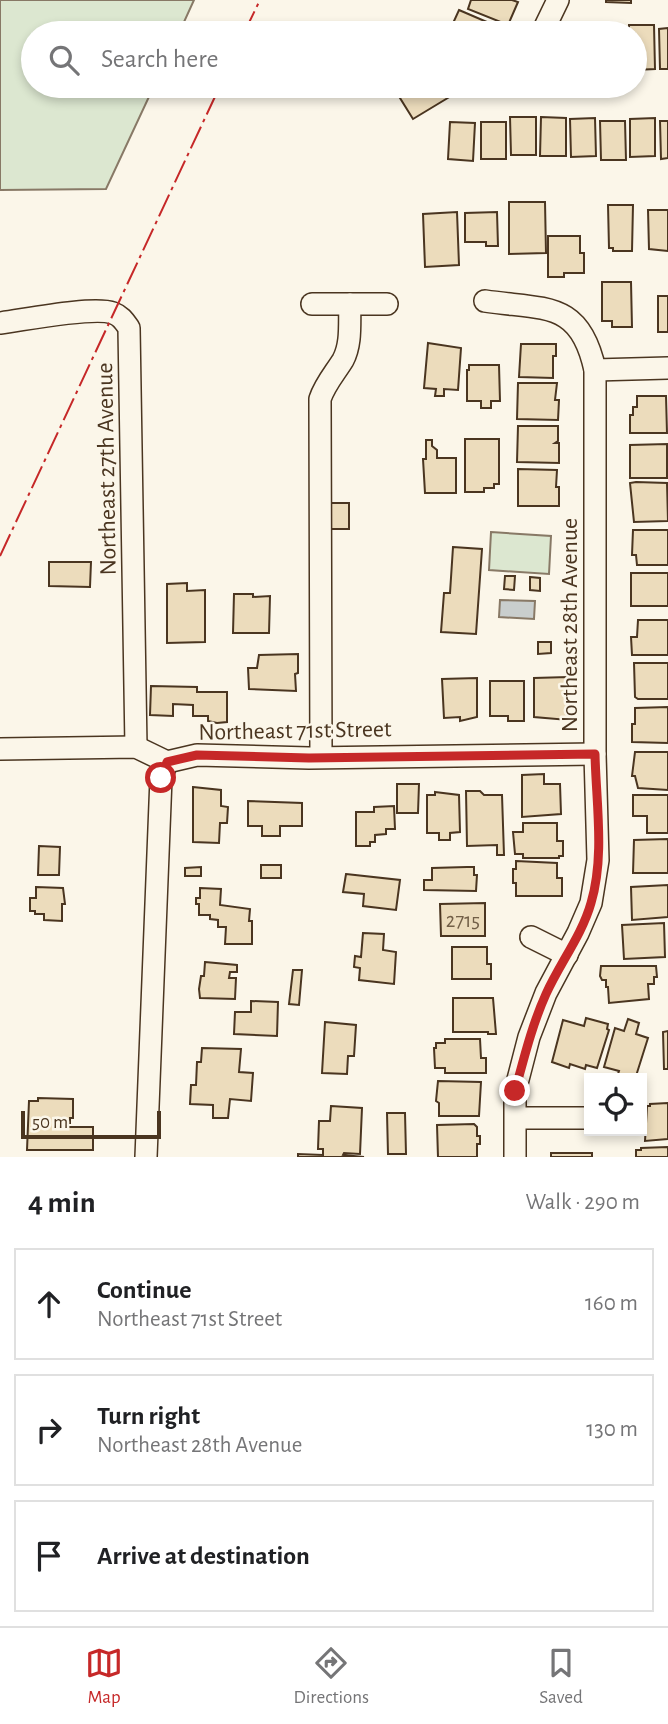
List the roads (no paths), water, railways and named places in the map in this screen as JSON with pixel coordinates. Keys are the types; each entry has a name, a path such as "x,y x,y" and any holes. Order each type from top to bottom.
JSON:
{"street":[{"path":"548,21 558,0"},
{"path":"485,301 556,312 569,317 590,348 595,370 668,368"},
{"path":"313,304 387,304"},
{"path":"321,757 320,409 323,389 348,348 349,304"},
{"name":"Northeast 27th Avenue","path":"0,323 86,312 110,312 123,318 129,328 136,747"},
{"name":"Northeast 28th Avenue","path":"516,1157 515,1091 529,1037 546,993 591,903 598,860 595,754 595,370"},
{"name":"Northeast 71st Street","path":"0,749 136,747 167,762 197,755 321,757 595,754"},
{"path":"146,1157 161,778 167,762"},
{"path":"531,937 567,955"},
{"path":"516,1118 584,1118"}]}
